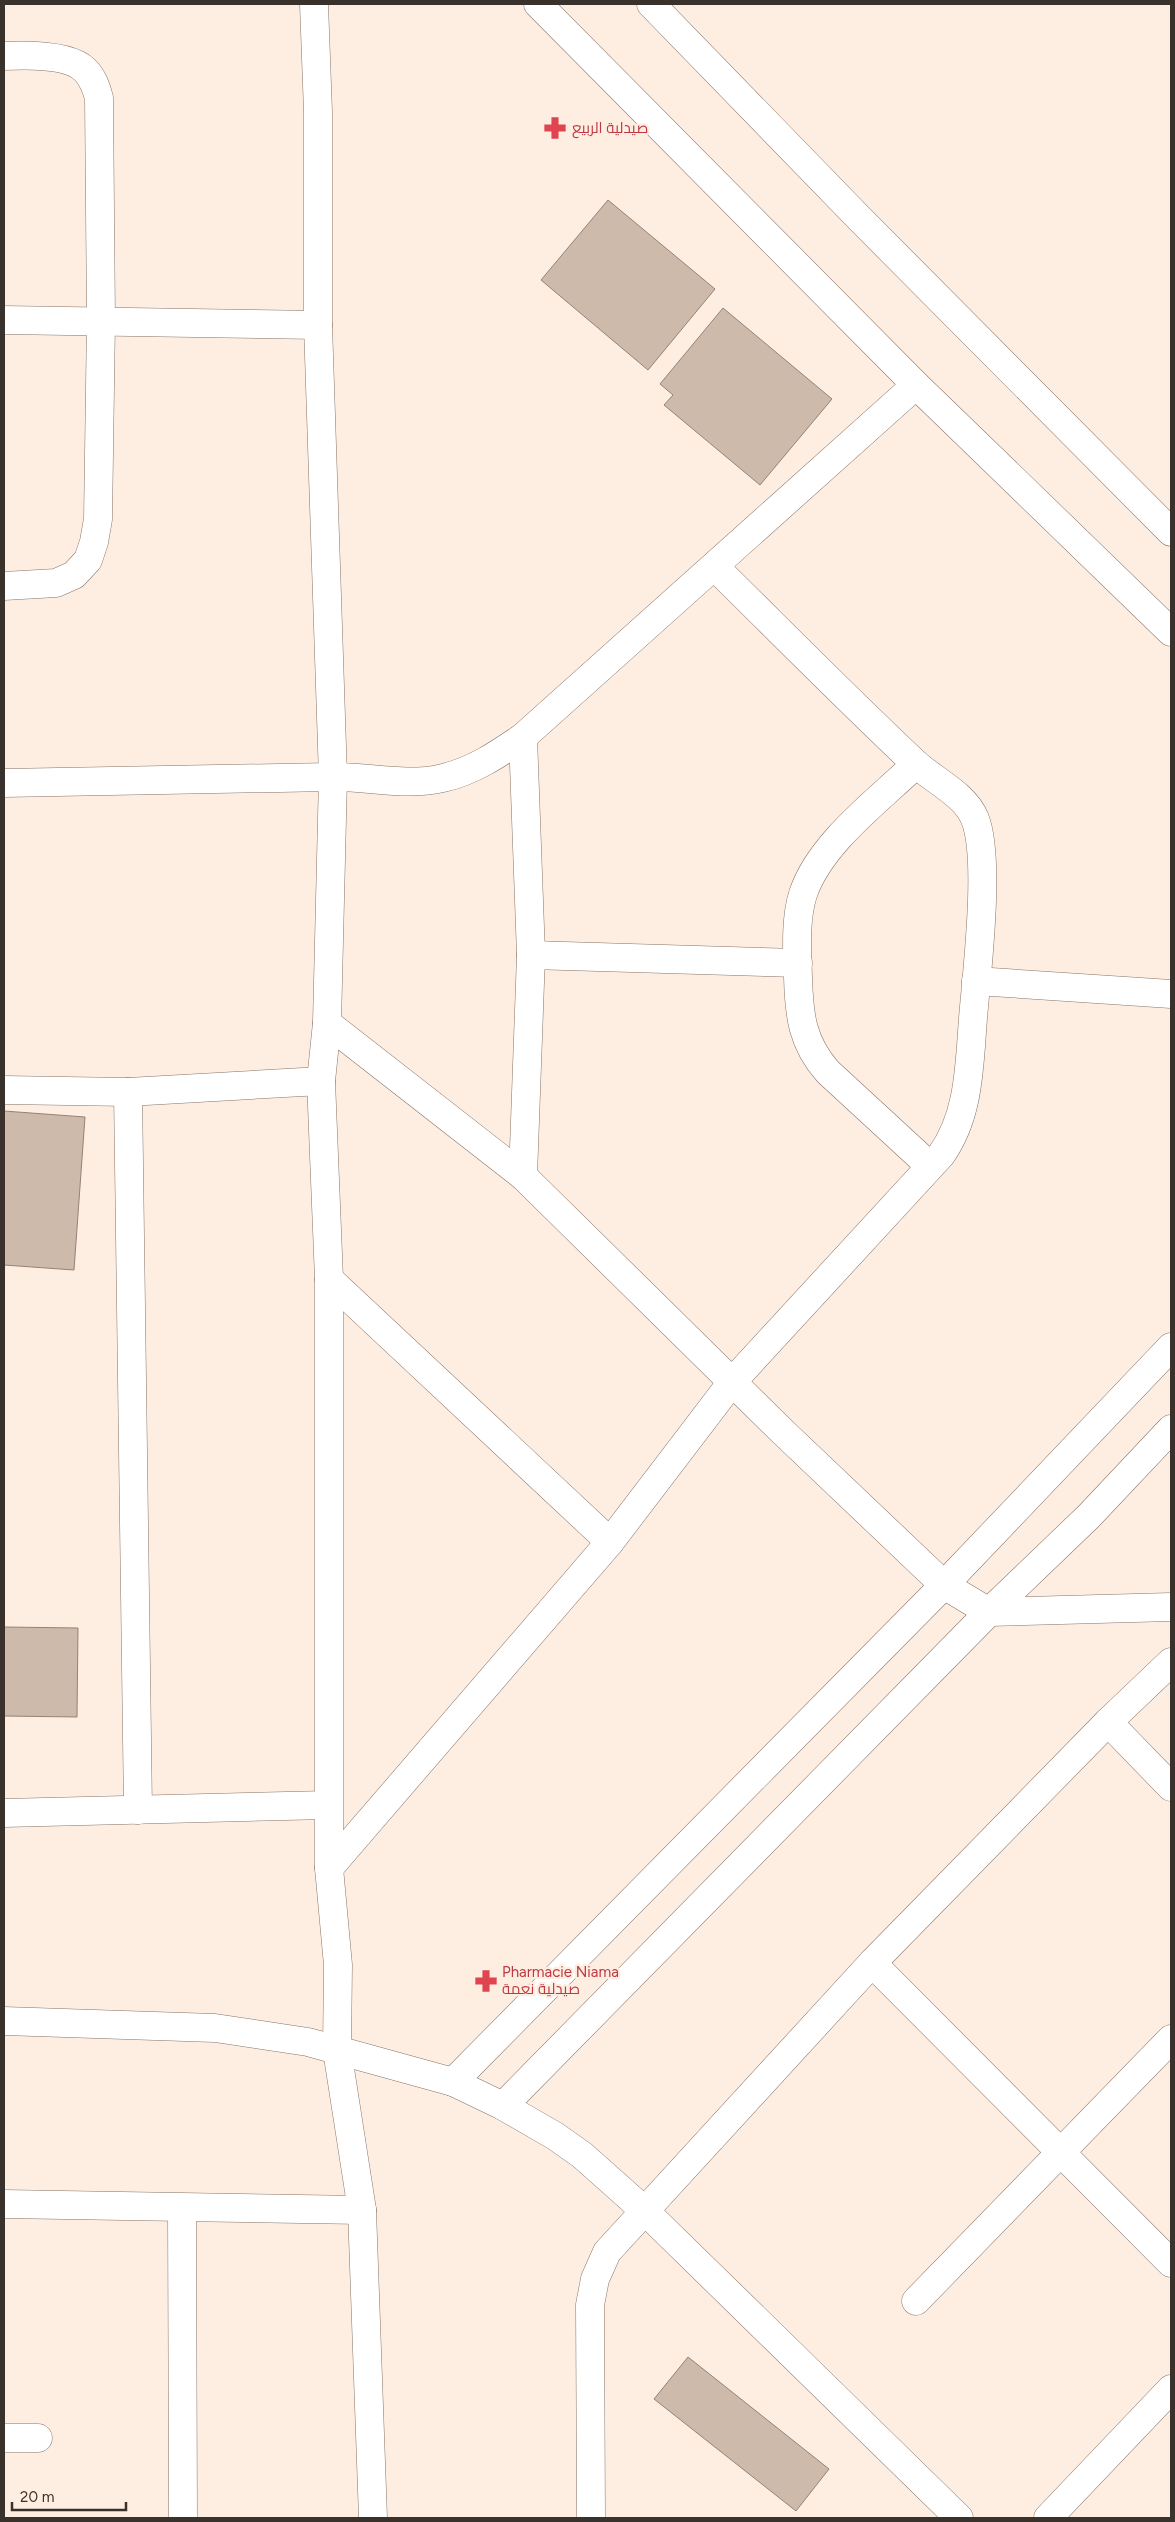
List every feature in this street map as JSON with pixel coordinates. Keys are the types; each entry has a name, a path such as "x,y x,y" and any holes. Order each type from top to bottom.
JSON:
{"street":[{"path":"314,4 318,112 318,325 333,777 327,1023 321,1081 329,1278 329,1868 338,1965 337,2050 362,2210 373,2518"},
{"path":"538,4 916,385 1171,632"},
{"path":"651,4 867,226 1171,532"},
{"path":"4,56 35,55 66,61 84,68 94,81 100,98 101,321 98,519 88,560 74,575 56,583 4,586"},
{"path":"4,320 318,325"},
{"path":"4,783 333,777 409,782 442,778 462,773 486,762 523,737 916,385"},
{"path":"329,1868 610,1542 732,1382 941,1156 952,1140 963,1108 976,981 982,878 979,831 974,817 964,803 916,764 715,567"},
{"path":"523,737 531,955 523,1176"},
{"path":"916,764 839,837 816,866 803,894 799,909 798,963 801,1018 814,1056 842,1086 930,1166"},
{"path":"531,955 798,963"},
{"path":"976,981 1171,994"},
{"path":"327,1023 523,1176 732,1382 944,1585 989,1612 1171,1607"},
{"path":"4,1090 128,1092 321,1081"},
{"path":"128,1092 138,1810"},
{"path":"329,1278 610,1542"},
{"path":"453,2082 944,1585 1171,1347"},
{"path":"503,2106 989,1612 1089,1516 1171,1429"},
{"path":"591,2518 589,2326 592,2292 607,2252 620,2236 646,2212 872,1963 1108,1722 1171,1662"},
{"path":"1108,1722 1171,1787"},
{"path":"4,1813 328,1805"},
{"path":"872,1963 1171,2263"},
{"path":"4,2021 215,2028 308,2042 453,2082 503,2106 555,2136 575,2150 646,2212 960,2518"},
{"path":"916,2301 1171,2039"},
{"path":"4,2204 362,2210"},
{"path":"182,2208 183,2518"},
{"path":"1048,2518 1171,2389"},
{"path":"4,2438 38,2438"}],"building":[{"path":"608,200 715,289 648,370 541,280"},
{"path":"723,308 832,399 760,485 664,405 673,395 660,384"},
{"path":"4,1111 85,1117 74,1270 4,1265"},
{"path":"4,1627 78,1628 77,1717 4,1716"},
{"path":"688,2357 829,2469 796,2511 654,2399"}],"place":[{"name":"صيدلية الربيع","path":"555,128"},
{"name":"Pharmacie Niama صيدلية نعمة","path":"486,1981"}]}
